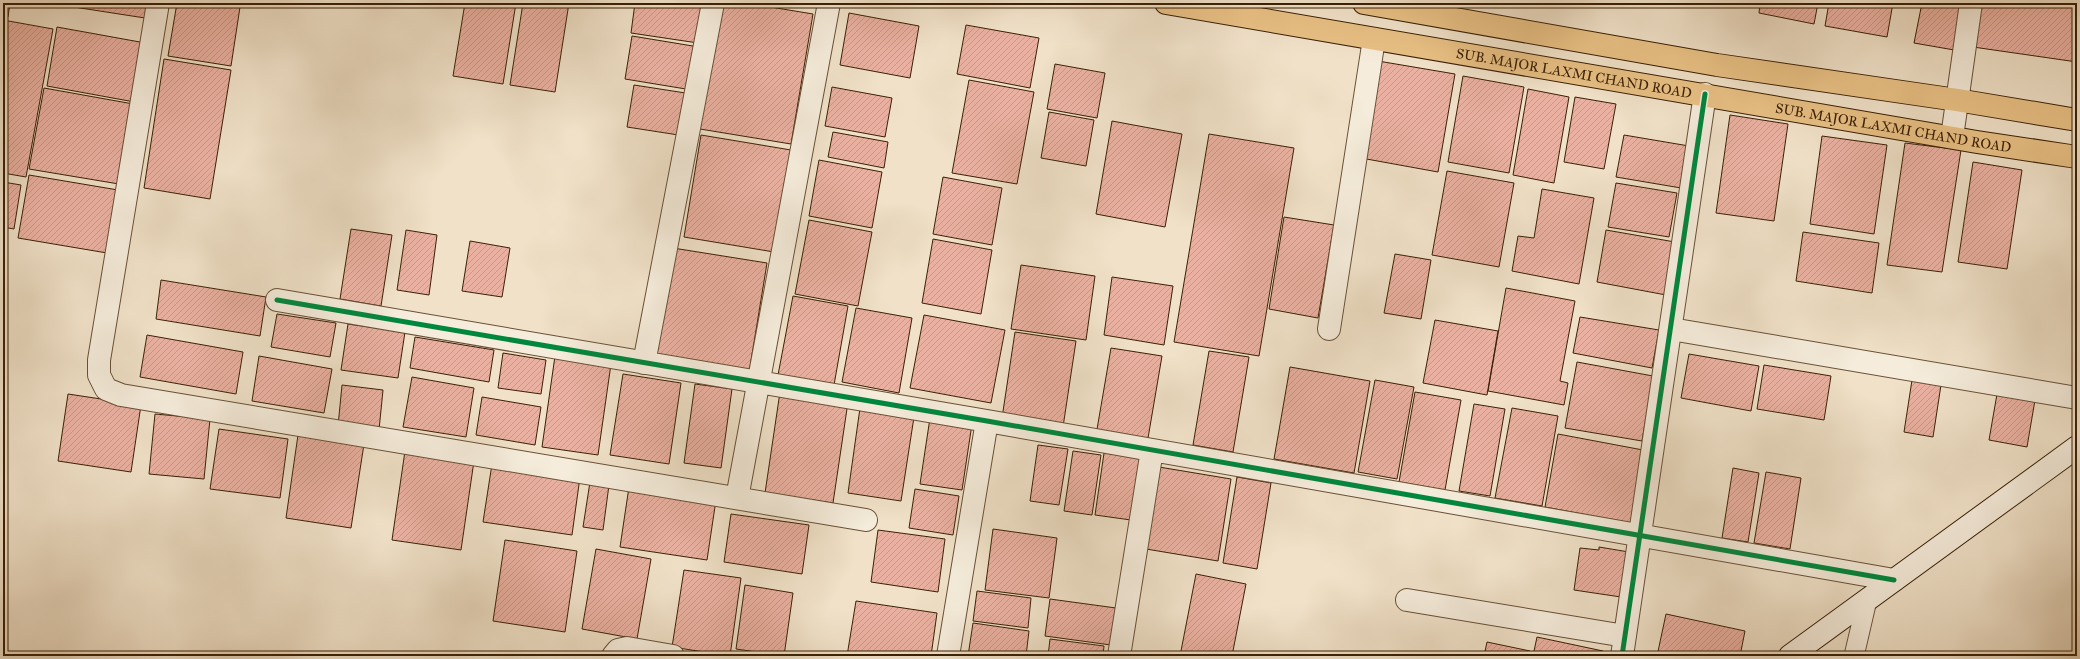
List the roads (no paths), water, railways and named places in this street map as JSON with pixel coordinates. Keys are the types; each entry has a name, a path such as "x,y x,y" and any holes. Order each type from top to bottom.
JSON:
{"main road":[{"name":"SUB. MAJOR LAXMI CHAND ROAD","path":"1166,3 2077,157"},
{"path":"1366,3 1718,65 1957,100 2077,120"}],"street":[{"path":"158,3 99,360 99,375 106,389 121,395 866,520"},
{"path":"644,363 713,3"},
{"path":"737,498 757,381 829,3"},
{"path":"1952,137 1971,3"},
{"path":"1329,329 1374,39"},
{"path":"1407,600 1623,646 1705,94"},
{"path":"276,300 757,381 1640,537 1894,580"},
{"path":"1671,329 2077,398"},
{"path":"948,656 987,421"},
{"path":"1790,656 2077,448"},
{"path":"1119,656 1152,450"},
{"path":"613,656 618,650 627,648 673,656"}],"lane":[{"path":"1854,656 1868,600"}]}
